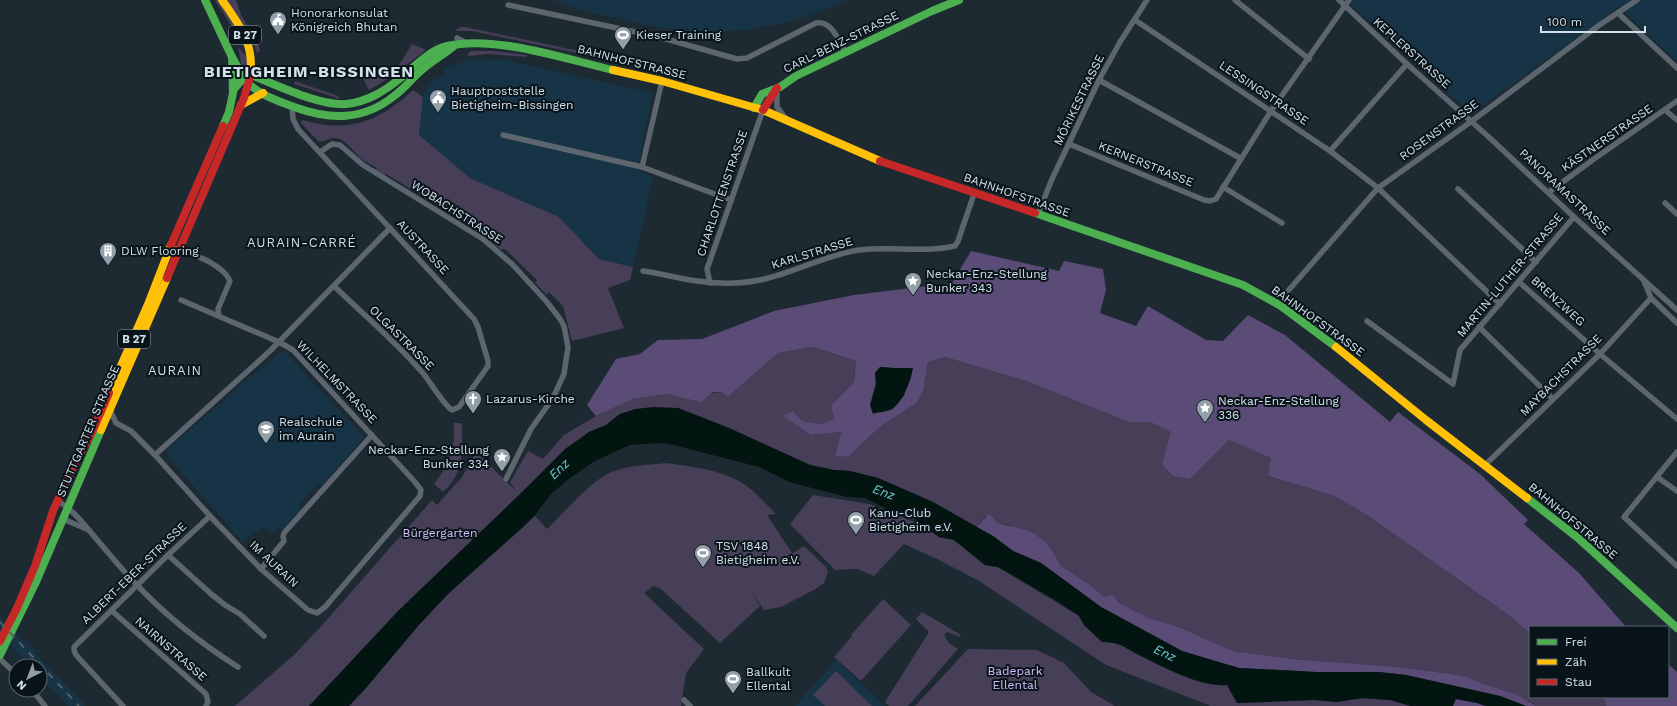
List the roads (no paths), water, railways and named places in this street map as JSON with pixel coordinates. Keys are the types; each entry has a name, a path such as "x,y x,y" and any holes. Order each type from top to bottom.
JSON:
{"street":[{"name":"STUTTGARTER STRASSE","path":"205,0 232,57 248,79"},
{"name":"B 27","path":"222,0 248,41 252,56 241,105"},
{"name":"CARL-BENZ-STRASSE","path":"754,108 759,97 767,91 777,88 796,76 932,11 959,0"},
{"name":"MÖRIKESTRASSE","path":"1038,214 1099,80 1120,42 1147,0"},
{"path":"1235,0 1309,59"},
{"name":"KEPLERSTRASSE","path":"1339,0 1407,64 1472,121"},
{"path":"1282,223 1223,187 1271,111 1349,0"},
{"name":"ROSENSTRASSE","path":"1281,306 1287,292 1378,188 1638,0"},
{"path":"508,5 659,37 737,59 747,58 816,23 824,23 832,28 846,53"},
{"path":"1618,13 1677,68"},
{"name":"LESSINGSTRASSE","path":"1135,20 1330,150 1378,188 1500,304"},
{"path":"233,90 248,79 263,93 292,106 310,113 328,117 346,118 377,108 391,99 456,42"},
{"name":"BAHNHOFSTRASSE","path":"248,79 320,101 345,104 361,101 371,97 393,84 434,52 456,42 468,44 497,44 515,47 662,81 763,110 824,138 885,163 1243,285 1281,306 1348,356 1578,538 1677,628"},
{"name":"STUTTGARTER STRASSE","path":"0,641 32,572 48,524 113,385 155,289 170,246 226,120 233,90 232,57"},
{"path":"1330,150 1407,64"},
{"path":"1099,80 1240,158"},
{"path":"642,167 662,81"},
{"path":"777,88 777,107 786,120"},
{"name":"CARL-BENZ-STRASSE","path":"763,110 777,88"},
{"path":"241,105 263,93"},
{"name":"KÄSTNERSTRASSE","path":"1549,192 1677,101"},
{"name":"STUTTGARTER STRASSE","path":"0,655 30,596 241,105"},
{"name":"AUSTRASSE","path":"292,106 295,125 468,312 478,327 488,357 488,366 459,407 455,410 450,409"},
{"name":"CHARLOTTENSTRASSE","path":"710,282 707,269 763,110"},
{"path":"1666,110 1677,120"},
{"name":"PANORAMASTRASSE","path":"1472,121 1574,217 1677,310"},
{"path":"503,136 642,167 731,200"},
{"name":"WOBACHSTRASSE","path":"320,152 332,144 340,146 363,165 483,239 512,264 547,302 564,326 568,347 564,374 553,398 531,429 506,480"},
{"name":"KERNERSTRASSE","path":"1069,144 1204,200 1210,201 1216,199 1223,187"},
{"path":"1458,189 1536,262"},
{"name":"KARLSTRASSE","path":"643,271 710,282 738,283 761,280 847,252 858,250 921,250 955,246 974,194"},
{"path":"1665,203 1677,214"},
{"name":"MARTIN-LUTHER-STRASSE","path":"1367,321 1453,384 1460,350 1574,217"},
{"path":"155,455 279,342 390,228"},
{"path":"170,246 218,266 228,275 230,281 218,309 219,316"},
{"name":"PANORAMASTRASSE","path":"1644,279 1651,298 1677,324"},
{"name":"BRENZWEG","path":"1519,282 1600,354 1677,419"},
{"name":"OLGASTRASSE","path":"334,286 411,360 429,380 450,409"},
{"name":"MAYBACHSTRASSE","path":"1485,465 1552,398 1600,354 1651,298"},
{"name":"WILHELMSTRASSE","path":"181,300 279,342 293,350 421,490"},
{"path":"1479,327 1552,398"},
{"name":"IM AURAIN","path":"110,410 116,422 131,431 155,455 210,516 261,569 308,610 317,612 321,611 417,499 421,490"},
{"name":"WILHELMSTRASSE","path":"261,569 284,541 283,538 286,531 372,435"},
{"path":"1677,452 1624,517 1677,566"},
{"path":"1657,477 1677,491"},
{"path":"58,501 68,507 84,523 137,585 203,644 238,667"},
{"name":"ALBERT-EBER-STRASSE","path":"122,706 76,655 74,647 210,516"},
{"path":"63,519 89,530"},
{"path":"168,555 215,597 240,614 264,636"},
{"name":"NAIRNSTRASSE","path":"112,611 206,694 208,702 206,706"},
{"path":"0,658 8,666"},
{"path":"38,698 45,706"},
{"path":"684,700 690,706"}],"water":[{"path":"880,367 913,368 906,390 896,406 890,410 873,414 870,405 876,386 875,373"},
{"name":"Enz","path":"653,407 678,408 729,428 810,465 834,470 850,471 878,478 933,502 993,536 1013,551 1041,563 1101,607 1182,651 1239,668 1316,672 1379,672 1406,675 1500,696 1526,706 1486,706 1456,699 1453,706 1411,706 1390,700 1362,698 1337,702 1314,700 1237,703 1227,685 1216,685 1194,680 1122,646 1114,643 1102,642 1084,625 1079,616 1057,601 998,567 985,565 954,540 939,537 913,517 899,515 865,498 847,497 789,482 759,467 662,443 630,445 593,462 570,478 551,494 535,515 522,528 449,593 418,626 349,706 309,706 399,610 565,449 589,432 606,425 620,414 635,409"}],"railway":[{"path":"0,622 79,706"}],"place":[{"name":"Honorarkonsulat Königreich Bhutan","path":"278,35"},
{"name":"Kieser Training","path":"623,50"},
{"name":"Hauptpoststelle Bietigheim-Bissingen","path":"438,113"},
{"name":"DLW Flooring","path":"108,266"},
{"name":"Neckar-Enz-Stellung Bunker 343","path":"913,296"},
{"name":"Lazarus-Kirche","path":"473,414"},
{"name":"Neckar-Enz-Stellung 336","path":"1205,423"},
{"name":"Realschule im Aurain","path":"266,444"},
{"name":"Neckar-Enz-Stellung Bunker 334","path":"502,472"},
{"name":"Kanu-Club Bietigheim e.V.","path":"856,535"},
{"name":"TSV 1848 Bietigheim e.V.","path":"703,568"},
{"name":"Ballkult Ellental","path":"733,694"}],"district":[{"name":"BIETIGHEIM-BISSINGEN","path":"309,71"},
{"name":"AURAIN-CARRÉ","path":"302,242"},
{"name":"AURAIN","path":"175,370"}],"park label":[{"name":"Bürgergarten","path":"440,533"},
{"name":"Badepark Ellental","path":"1015,678"}]}
